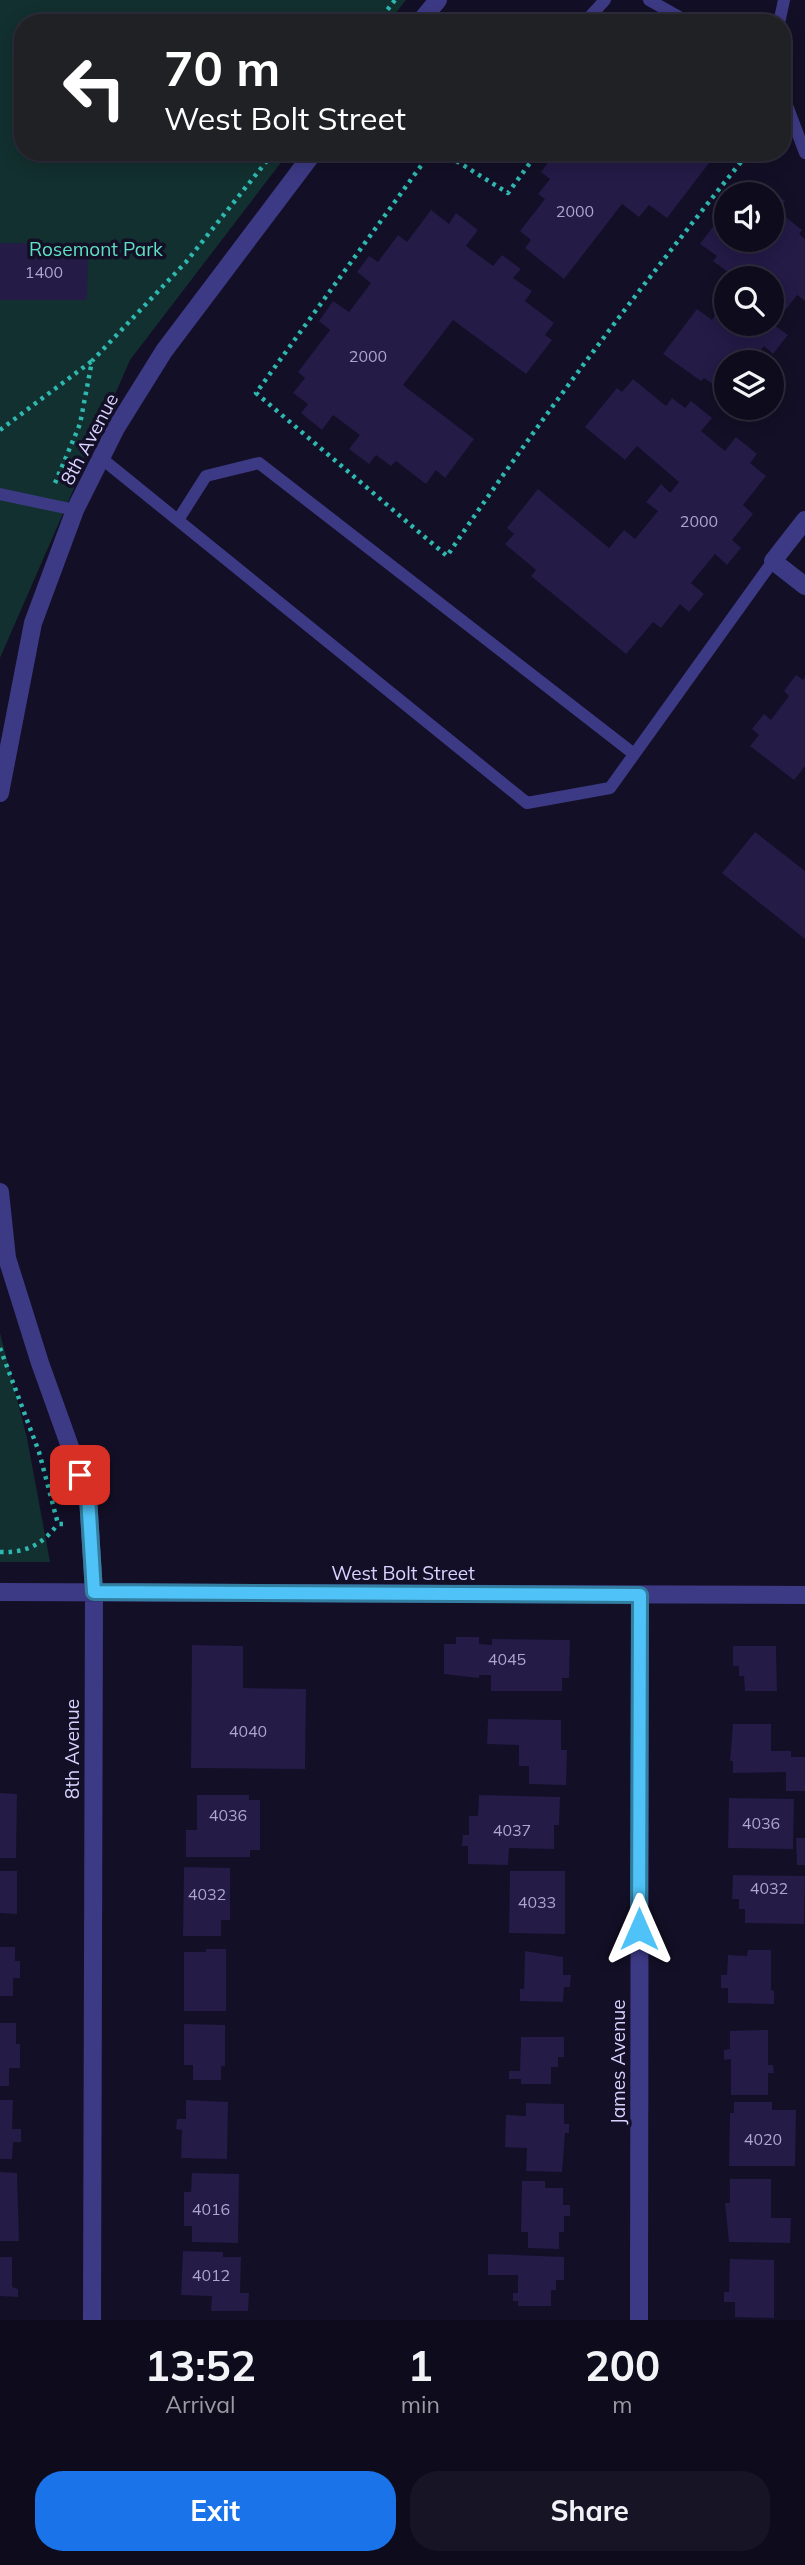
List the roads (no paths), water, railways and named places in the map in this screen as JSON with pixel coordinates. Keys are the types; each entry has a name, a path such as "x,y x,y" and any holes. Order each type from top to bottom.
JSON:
{"street":[{"path":"426,14 438,0"},
{"name":"8th Avenue","path":"0,793 33,623 75,510 101,458 164,351 307,161"},
{"path":"805,520 773,561 805,586"},
{"name":"8th Avenue","path":"0,1192 7,1258 40,1363 88,1497 94,1592 92,2320"},
{"name":"West Bolt Street","path":"0,1592 805,1595"},
{"name":"James Avenue","path":"639,2320 640,1595"}],"lane":[{"path":"592,14 604,0"},
{"path":"649,0 674,14"},
{"path":"791,116 805,153"},
{"path":"101,458 527,803 610,788 773,561"},
{"path":"178,520 206,477 259,463 634,754"},
{"path":"0,494 75,510"}],"park label":[{"name":"Rosemont Park","path":"96,249"}]}
